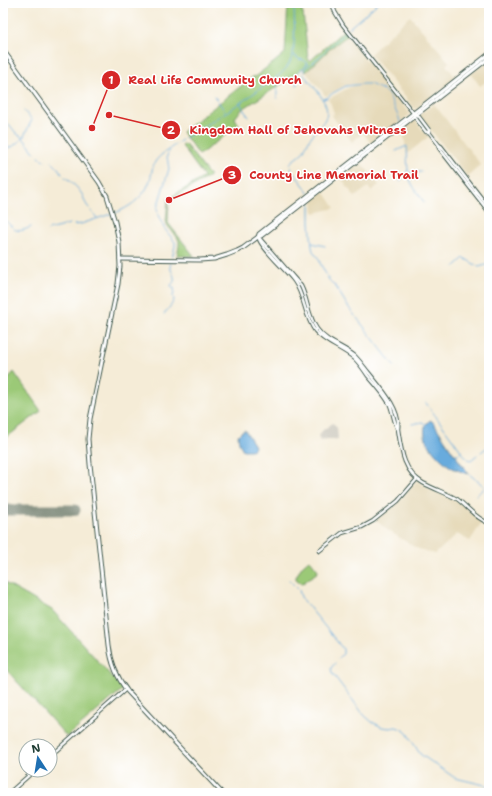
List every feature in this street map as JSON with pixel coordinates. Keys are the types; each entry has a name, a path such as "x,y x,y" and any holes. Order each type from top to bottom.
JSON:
{"main road":[{"path":"3,50 102,187 107,196 119,242 120,259 118,286 92,411 88,446 109,645 114,668 126,689 222,793"},
{"path":"415,115 489,54"},
{"path":"120,259 204,260 223,257 243,248 259,238 313,194 489,58"}],"street":[{"path":"332,3 335,12 343,25 415,115 426,132 429,132 441,146 489,208"},
{"path":"439,145 439,148 489,212"},
{"path":"259,238 301,286 311,317 317,329 324,337 356,357 386,394 394,410 398,425 401,452 409,470 423,483 456,499 480,519 489,523"},
{"path":"319,551 347,531 362,527 373,521 398,501 417,479"},
{"path":"58,749 126,689"},
{"path":"9,793 26,778"}],"shaded area":[{"path":"410,16 449,62 446,65 456,78 416,109 370,54"},
{"path":"347,36 409,113 409,115 372,144 363,133 352,142 332,116 334,113 328,99 356,84 346,85 326,96 306,72 332,47"},
{"path":"487,62 489,64 489,82 487,81 480,86 471,74"},
{"path":"434,104 481,165 468,176 420,116 420,114"},
{"path":"415,120 428,137 407,154 404,137 401,130"},
{"path":"360,161 379,185 371,191 368,187 355,197 340,177"},
{"path":"323,190 335,208 314,213 313,198"},
{"path":"333,423 337,428 338,439 320,441 318,436 323,430"},
{"path":"417,481 433,491 459,502 482,522 470,541 457,534 435,554 416,548 386,529 376,520 398,503"}],"green space":[{"path":"288,3 302,3 308,58 310,61 344,30 348,35 332,47 306,72 303,68 297,74 241,110 235,118 239,125 199,155 182,132 254,76 255,77 261,73 285,53"},
{"path":"185,144 210,176 169,200 168,223 194,256 177,256 179,242 166,222 168,199 204,177 182,146"},
{"path":"14,372 41,411 3,440 3,384"},
{"path":"309,560 318,572 301,583 296,579 296,577 302,566"},
{"path":"3,582 52,610 123,689 67,737 3,666"}],"water":[{"path":"430,420 433,422 469,474 450,466 433,451 426,438 425,431 426,425"},
{"path":"245,430 255,446 254,449 243,450 239,443 238,435"}],"waterway":[{"path":"185,138 245,100 278,76 287,67 292,58 294,43 294,3"},
{"path":"349,28 378,3"},
{"path":"307,67 345,32"},
{"path":"293,55 303,60"},
{"path":"304,60 307,64 303,73 323,100 327,112 325,120 311,137 303,152 290,163 292,171 308,193"},
{"path":"297,85 296,75 305,66"},
{"path":"276,79 277,86"},
{"path":"322,99 327,98 346,86 370,84 388,94 400,122"},
{"path":"277,87 277,98"},
{"path":"214,96 225,111"},
{"path":"240,103 243,108"},
{"path":"243,109 249,117"},
{"path":"3,148 12,147 23,138 32,120 24,111"},
{"path":"9,124 35,153"},
{"path":"115,213 131,205 144,193 151,178 155,162 162,154 176,144"},
{"path":"396,151 407,146 409,178 424,202"},
{"path":"169,150 167,156 169,169 157,208 158,215 164,228 175,242 172,258"},
{"path":"39,157 45,161"},
{"path":"52,162 62,174"},
{"path":"400,181 408,170"},
{"path":"409,173 421,172"},
{"path":"65,177 73,183 83,196 89,208"},
{"path":"310,201 310,222 313,251 319,259 329,280 336,287 355,316"},
{"path":"91,211 97,218"},
{"path":"74,225 111,214"},
{"path":"3,218 15,230 18,231 31,227"},
{"path":"48,230 69,224"},
{"path":"312,243 325,246"},
{"path":"455,266 464,258 479,267 489,264"},
{"path":"171,261 170,267 172,272"},
{"path":"488,265 488,272"},
{"path":"164,314 174,300 174,288 172,288 171,285 174,280 173,274"},
{"path":"357,318 394,366"},
{"path":"426,403 467,459 471,460 477,455"},
{"path":"412,424 422,422 427,425"},
{"path":"481,452 489,446"},
{"path":"456,456 461,452"},
{"path":"469,474 485,487 477,495"},
{"path":"292,583 299,590 301,597 343,649 343,654 338,659"},
{"path":"335,663 331,668 332,673 364,715 372,722 382,727 396,727 402,729 407,733 420,754 455,778 489,786"}],"runway":[{"path":"3,510 75,510"}],"place":[{"name":"Kingdom Hall of Jehovahs Witness","path":"109,115"},
{"name":"Real Life Community Church","path":"92,128"},
{"name":"County Line Memorial Trail","path":"169,200"}]}
